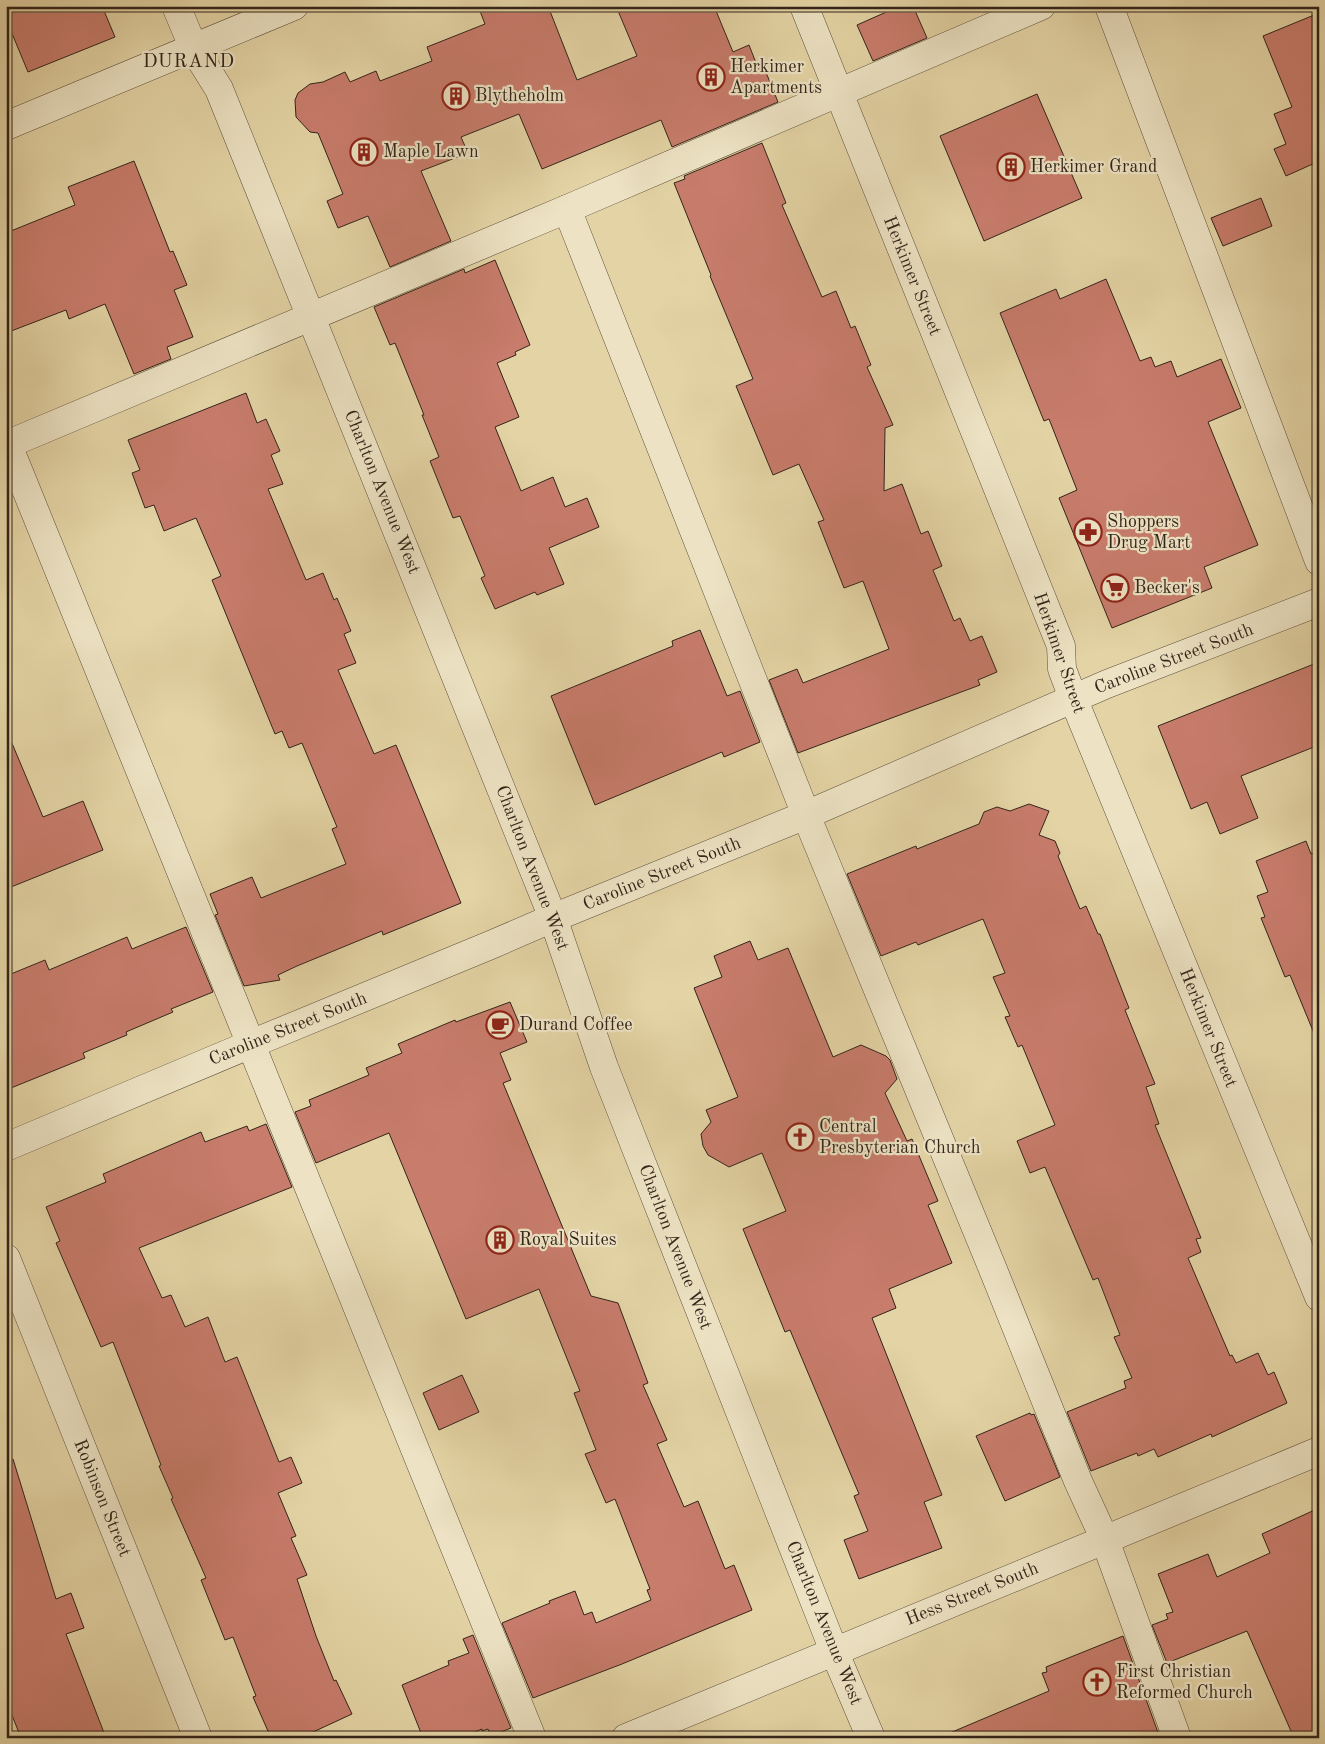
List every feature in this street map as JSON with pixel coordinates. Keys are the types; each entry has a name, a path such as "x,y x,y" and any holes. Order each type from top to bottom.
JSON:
{"street":[{"name":"Charlton Avenue West","path":"176,6 194,49 219,89 553,918 604,1067 834,1652 871,1738"},
{"path":"6,126 294,6"},
{"name":"Herkimer Street","path":"804,6 1061,646 1062,669 1073,698 1319,1297"},
{"path":"532,1738 7,445 1041,6"},
{"path":"1109,6 1319,561"},
{"path":"567,208 806,815 1078,1482 1105,1540 1177,1738"},
{"name":"Caroline Street South","path":"6,1147 553,918 806,815 1073,698 1319,602"},
{"name":"Robinson Street","path":"6,1258 198,1738"},
{"name":"Hess Street South","path":"626,1738 1319,1451"}],"building":[{"path":"6,6 102,6 115,37 28,72 6,19"},
{"path":"478,6 548,6 577,80 637,56 616,6 714,6 733,52 749,45 758,68 763,65 778,102 672,147 661,120 542,169 519,114 461,137 468,153 421,171 451,241 390,267 368,216 338,228 327,201 343,194 318,133 310,132 296,117 295,100 298,93 310,84 323,82 345,72 350,82 376,71 380,81 432,61 427,47 485,24"},
{"path":"900,6 913,6 927,38 873,61 857,25"},
{"path":"1319,13 1319,169 1315,163 1286,176 1274,149 1286,144 1274,114 1292,107 1263,36"},
{"name":"Herkimer Grand","path":"1037,94 1082,198 984,241 940,136"},
{"path":"762,143 786,203 782,205 822,297 836,291 851,328 855,326 871,365 867,367 893,425 885,428 884,491 902,484 921,534 928,531 942,566 933,570 954,621 960,618 970,641 982,636 997,672 978,680 980,685 798,753 769,680 797,669 803,683 889,649 863,581 844,588 818,522 824,520 799,464 773,475 736,386 753,379 674,183 685,179 684,176"},
{"path":"134,161 170,252 173,251 187,285 174,290 193,337 167,347 171,359 134,374 105,304 69,319 66,310 6,333 6,233 75,205 68,187"},
{"path":"1261,198 1272,226 1223,246 1211,218"},
{"path":"495,260 530,345 515,352 516,355 497,363 519,417 495,427 521,491 553,477 565,507 587,498 599,527 549,548 564,584 537,595 535,592 495,609 481,578 485,576 460,516 453,518 430,461 439,457 422,415 424,415 395,343 390,345 374,307 464,269 465,273"},
{"path":"1106,279 1140,361 1151,357 1155,367 1171,361 1177,377 1221,359 1241,408 1208,422 1258,545 1204,567 1212,588 1112,628 1059,498 1077,490 1049,419 1044,421 1000,313 1056,289 1060,299"},
{"path":"246,393 257,423 266,419 280,451 271,455 283,484 268,489 306,580 323,573 334,600 337,598 351,631 344,634 356,663 338,670 374,754 396,745 461,903 383,935 382,931 297,966 278,975 280,980 244,986 215,915 218,914 210,894 252,877 261,898 346,864 332,829 337,827 302,743 289,748 282,731 275,734 212,580 221,576 196,518 164,531 154,505 145,508 132,473 140,470 128,440"},
{"path":"700,630 727,696 740,691 760,742 724,757 722,752 595,805 551,696 673,646 672,641"},
{"path":"1319,662 1319,745 1241,776 1258,818 1220,834 1207,802 1191,809 1158,726"},
{"path":"6,729 43,817 83,801 103,850 6,889"},
{"path":"1029,804 1049,811 1039,835 1055,841 1060,853 1058,856 1080,909 1086,906 1098,934 1100,934 1129,1008 1125,1010 1155,1084 1146,1087 1159,1124 1155,1125 1201,1238 1196,1239 1201,1252 1188,1258 1230,1356 1232,1355 1236,1363 1258,1353 1268,1375 1274,1372 1287,1403 1212,1437 1211,1434 1158,1457 1154,1449 1138,1456 1137,1453 1091,1471 1067,1412 1126,1388 1124,1381 1132,1378 1114,1337 1120,1335 1098,1278 1093,1280 1045,1167 1030,1173 1017,1141 1055,1125 1022,1045 1018,1047 1005,1017 1010,1016 993,977 1005,973 983,919 918,945 916,942 881,956 847,874 916,846 917,849 979,824 984,812 997,807 1010,811"},
{"path":"1306,841 1311,854 1319,851 1318,1043 1290,975 1285,977 1261,918 1265,917 1257,896 1268,892 1256,861"},
{"path":"186,927 213,992 171,1009 173,1012 126,1032 127,1035 83,1053 85,1058 6,1090 6,976 45,960 49,970 127,937 132,949"},
{"name":"Central Presbyterian Church","path":"750,941 758,960 788,948 833,1057 861,1045 886,1056 890,1060 897,1079 885,1093 907,1141 912,1139 938,1201 928,1205 952,1263 889,1289 896,1308 872,1318 942,1495 924,1502 942,1548 859,1579 844,1540 868,1531 854,1496 859,1494 790,1330 785,1332 743,1229 786,1211 762,1153 729,1167 708,1155 703,1146 701,1134 711,1122 706,1110 738,1097 694,988 722,977 714,956"},
{"path":"510,1002 527,1042 500,1053 511,1080 503,1083 591,1296 618,1303 648,1383 643,1385 667,1440 657,1444 684,1507 698,1501 725,1569 734,1565 752,1610 622,1664 533,1698 502,1623 575,1591 584,1615 592,1612 596,1623 651,1600 647,1590 650,1589 615,1499 606,1503 585,1454 596,1450 574,1393 580,1391 539,1289 466,1319 389,1133 316,1163 295,1112 311,1106 309,1100 369,1075 366,1068 402,1053 398,1044 455,1020 456,1022"},
{"path":"266,1124 292,1187 139,1248 162,1298 171,1295 185,1327 208,1317 225,1362 237,1357 279,1462 291,1457 302,1483 278,1493 296,1536 291,1538 307,1575 297,1579 316,1636 334,1681 336,1680 352,1714 300,1738 271,1738 253,1697 256,1696 233,1637 225,1640 201,1580 206,1578 171,1499 173,1498 159,1466 161,1465 113,1342 101,1347 56,1243 60,1241 46,1207 106,1182 103,1174 201,1132 205,1142 247,1126 249,1131"},
{"path":"462,1375 479,1412 439,1430 423,1393"},
{"path":"1030,1413 1031,1415 1034,1414 1060,1477 1005,1501 976,1436"},
{"path":"13,1459 56,1599 71,1593 84,1628 66,1634 106,1738 21,1738 6,1700 6,1460"},
{"path":"1319,1508 1319,1738 1294,1738 1247,1631 1167,1663 1152,1625 1168,1619 1166,1614 1173,1612 1158,1574 1208,1554 1217,1577 1270,1553 1262,1534"},
{"path":"473,1635 511,1728 491,1736 488,1729 482,1731 482,1729 460,1738 423,1738 402,1685 449,1665 448,1661 469,1653 463,1639"},
{"name":"First Christian Reformed Church","path":"1123,1636 1160,1738 938,1738 1049,1691 1042,1673 1047,1672 1046,1667"}],"place":[{"name":"Herkimer Apartments","path":"711,77"},
{"name":"Blytheholm","path":"456,96"},
{"name":"Maple Lawn","path":"364,152"},
{"name":"Herkimer Grand","path":"1011,167"},
{"name":"Shoppers Drug Mart","path":"1088,532"},
{"name":"Becker's","path":"1115,588"},
{"name":"Durand Coffee","path":"500,1025"},
{"name":"Central Presbyterian Church","path":"800,1137"},
{"name":"Royal Suites","path":"500,1240"},
{"name":"First Christian Reformed Church","path":"1097,1682"}],"district":[{"name":"DURAND","path":"189,62"}]}
